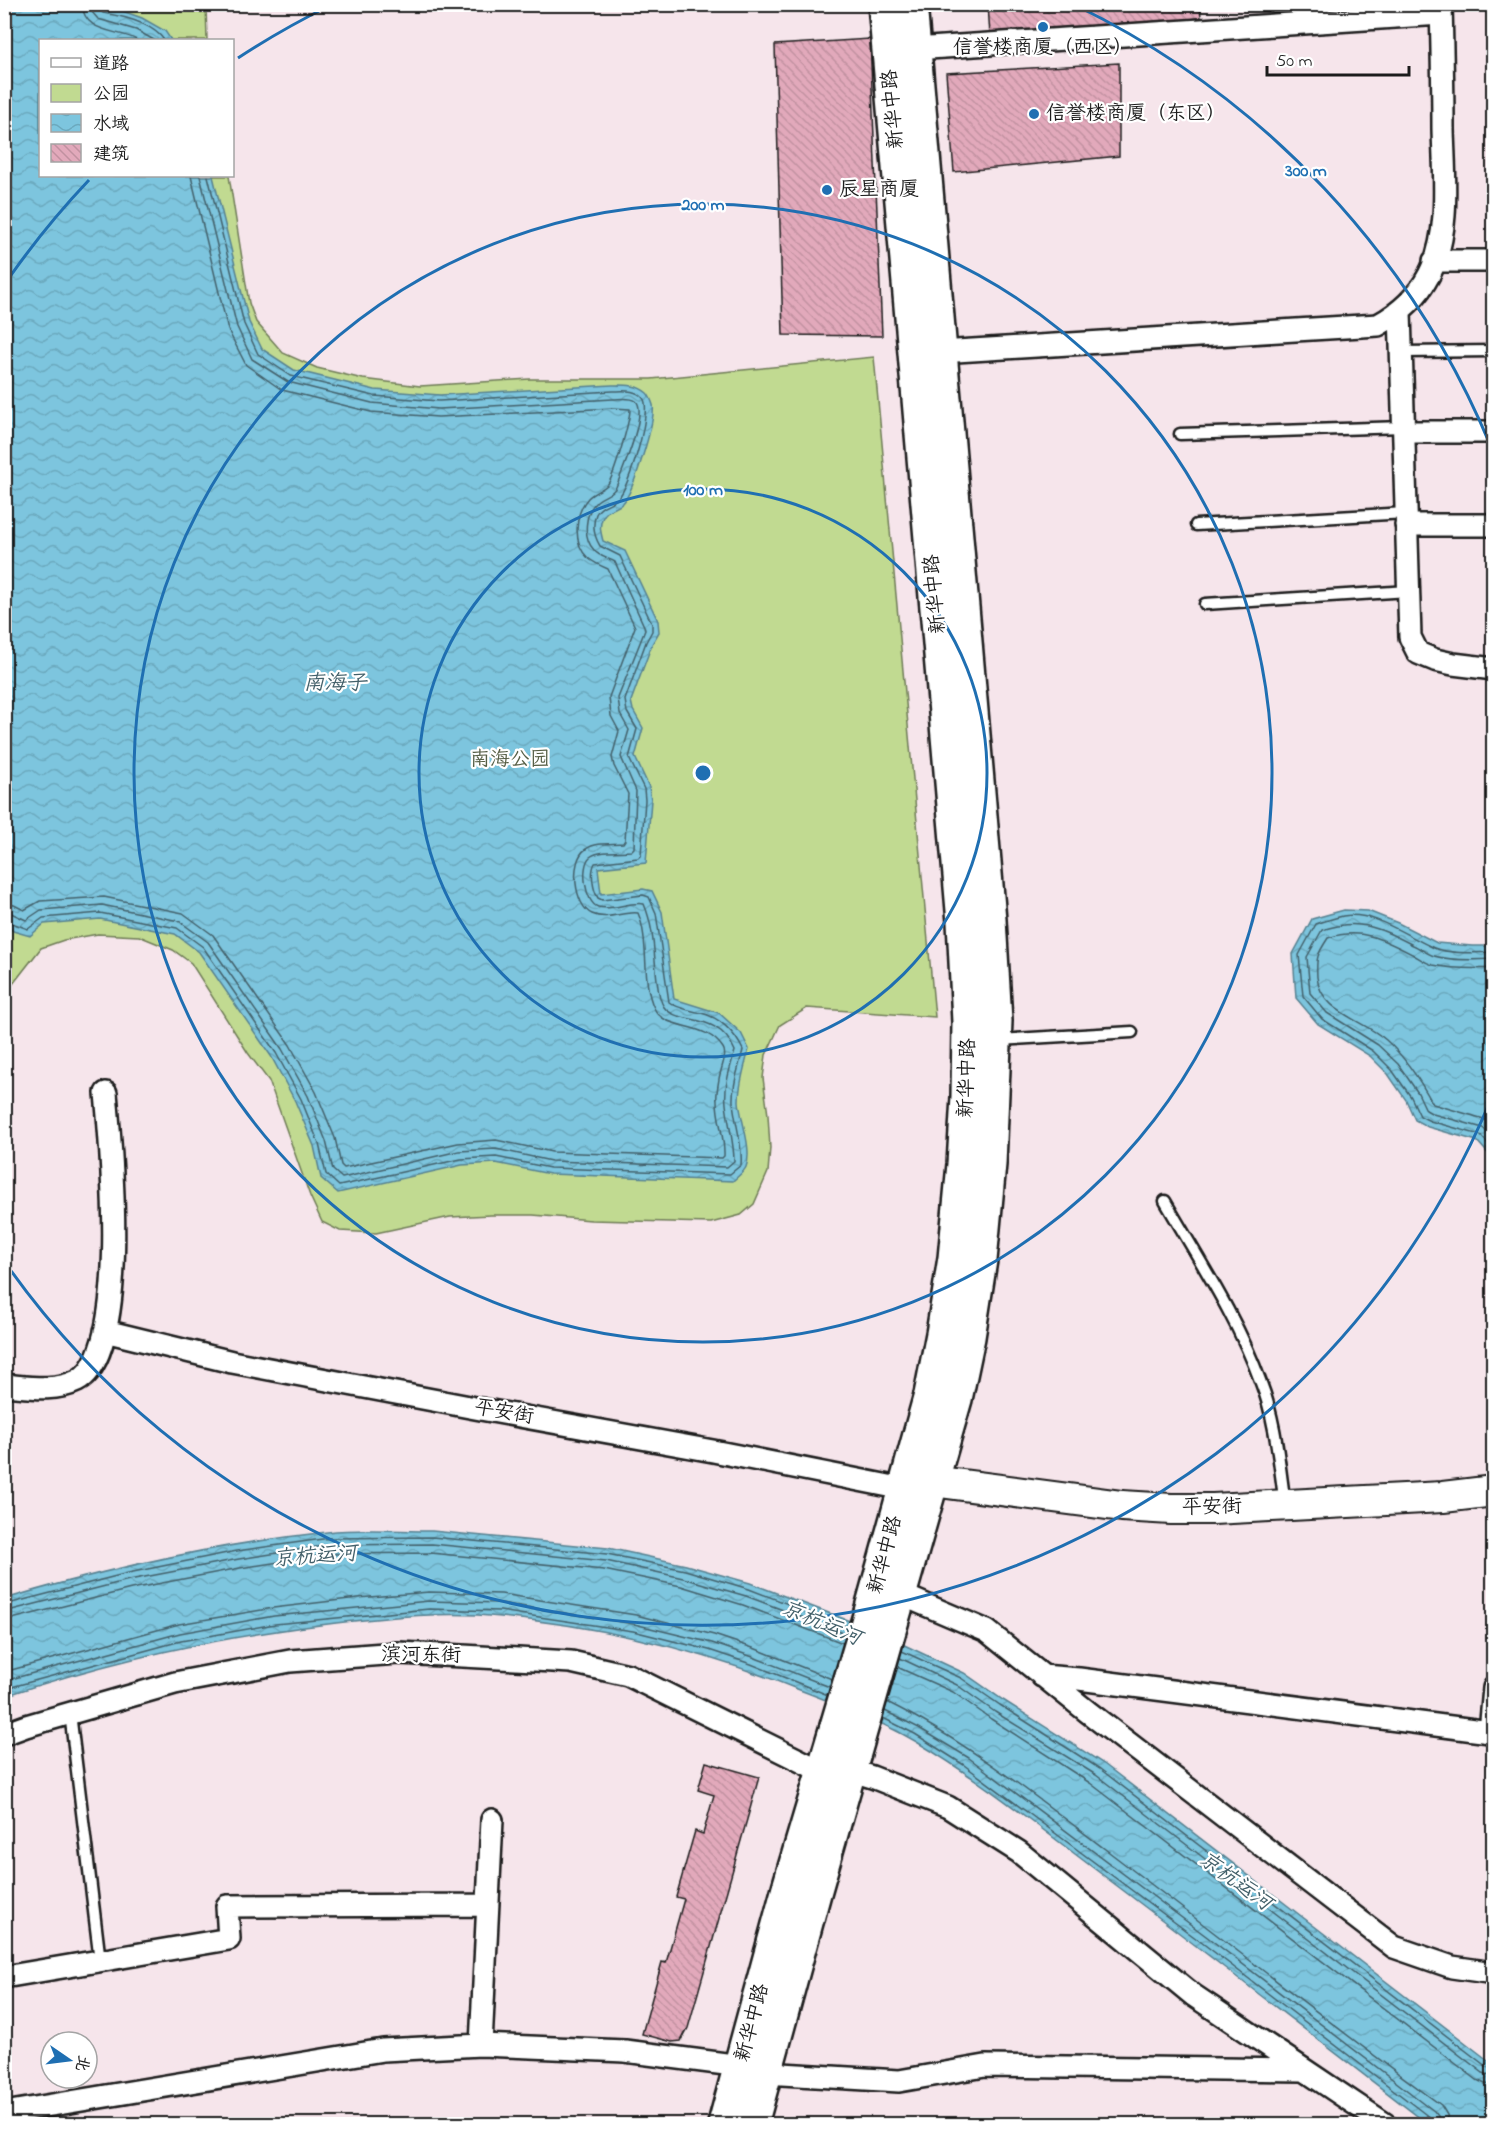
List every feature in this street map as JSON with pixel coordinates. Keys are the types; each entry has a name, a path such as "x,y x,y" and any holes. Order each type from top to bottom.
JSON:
{"main road":[{"name":"新华中路","path":"725,2124 753,2070 836,1771 888,1607 918,1485 955,1258 964,1164 969,1022 964,922 885,4"},
{"name":"新华中路","path":"910,4 989,920 994,1040 989,1164 980,1260 968,1337 956,1399 918,1485"},
{"name":"新华中路","path":"751,2124 753,2070"}],"street":[{"path":"914,50 1441,9 1445,206 1440,246 1430,273 1415,298 1400,312 1378,325 940,352"},
{"path":"1434,261 1494,261"},
{"path":"1400,312 1410,637 1418,653 1435,660 1494,669"},
{"path":"1403,430 1494,432"},
{"path":"1406,519 1494,525"},
{"path":"4,1385 54,1388 78,1380 93,1367 103,1344 114,1257 112,1169 106,1093"},
{"name":"平安街","path":"105,1331 232,1362 713,1451 918,1485 1122,1506 1214,1509 1443,1497 1494,1491"},
{"path":"888,1607 987,1631 1042,1676 1394,1947 1452,1967 1494,1973"},
{"name":"滨河东街","path":"4,1734 175,1683 290,1661 398,1653 571,1662 628,1675 836,1771 872,1777 948,1807 1019,1852 1193,1995 1385,2124"},
{"path":"1042,1676 1490,1732 1494,1688"},
{"path":"481,2044 492,1820"},
{"path":"4,1977 229,1939 226,1906 487,1905"},
{"path":"4,2113 383,2050 481,2044 625,2051 753,2070 898,2081 985,2066 1304,2070"}],"lane":[{"path":"1401,352 1494,351"},
{"path":"1180,434 1403,430"},
{"path":"1196,525 1406,519"},
{"path":"1205,604 1409,591"},
{"path":"994,1040 1132,1032"},
{"path":"1165,1201 1238,1329 1262,1384 1275,1431 1286,1505"},
{"path":"70,1713 100,1961"}],"green space":[{"name":"南海子","path":"5,5 206,5 207,39 39,39 39,177 229,177 249,303 256,322 283,353 317,368 363,379 420,386 530,379 651,379 874,357 935,1017 807,1008 780,1025 766,1055 763,1078 770,1148 768,1172 754,1204 741,1215 711,1223 491,1215 450,1217 376,1233 340,1231 322,1222 310,1196 269,1081 248,1053 191,963 173,950 139,936 98,934 64,940 41,948 5,994"}],"water":[{"name":"南海子","path":"5,4 114,8 142,18 165,31 170,39 39,39 39,177 213,177 249,322 262,349 294,370 375,390 440,395 622,385 639,388 649,396 653,405 653,413 638,471 623,503 604,515 600,527 603,541 625,551 658,621 659,632 652,644 631,701 633,710 643,728 635,757 649,787 651,800 646,863 598,868 601,894 643,889 652,891 662,912 674,999 719,1013 741,1033 749,1049 741,1081 739,1101 748,1160 745,1169 733,1181 550,1174 496,1163 462,1165 338,1193 321,1178 314,1146 295,1101 271,1056 199,952 175,934 100,919 44,924 30,936 13,931 5,924"},
{"path":"1344,910 1368,911 1437,943 1493,946 1493,1159 1477,1141 1428,1127 1415,1120 1406,1100 1388,1074 1370,1056 1318,1024 1296,998 1293,954 1312,919"},
{"name":"京杭运河","path":"340,1531 432,1531 608,1548 686,1565 750,1583 868,1628 964,1673 1104,1764 1493,2064 1493,2124 1430,2124 1421,2119 1013,1807 915,1741 870,1718 824,1699 685,1651 612,1633 538,1621 480,1615 418,1616 294,1628 210,1642 86,1671 5,1696 5,1599 124,1567 245,1543"}],"building":[{"name":"信誉楼商厦（西区）","path":"988,4 1200,4 1201,18 990,36"},
{"path":"1488,4 1494,4 1494,113 1490,114"},
{"name":"辰星商厦","path":"870,39 882,336 783,335 775,45"},
{"name":"信誉楼商厦（东区）","path":"1119,63 1119,156 954,172 946,73"},
{"path":"706,1762 759,1777 688,2028 681,2041 672,2042 642,2034 662,1962 666,1963 684,1899 676,1897 695,1831 703,1834 714,1795 698,1790"}],"place":[{"name":"信誉楼商厦（西区）","path":"1043,27"},
{"name":"信誉楼商厦（东区）","path":"1034,114"},
{"name":"辰星商厦","path":"827,190"}],"park label":[{"name":"南海公园","path":"510,760"}]}
